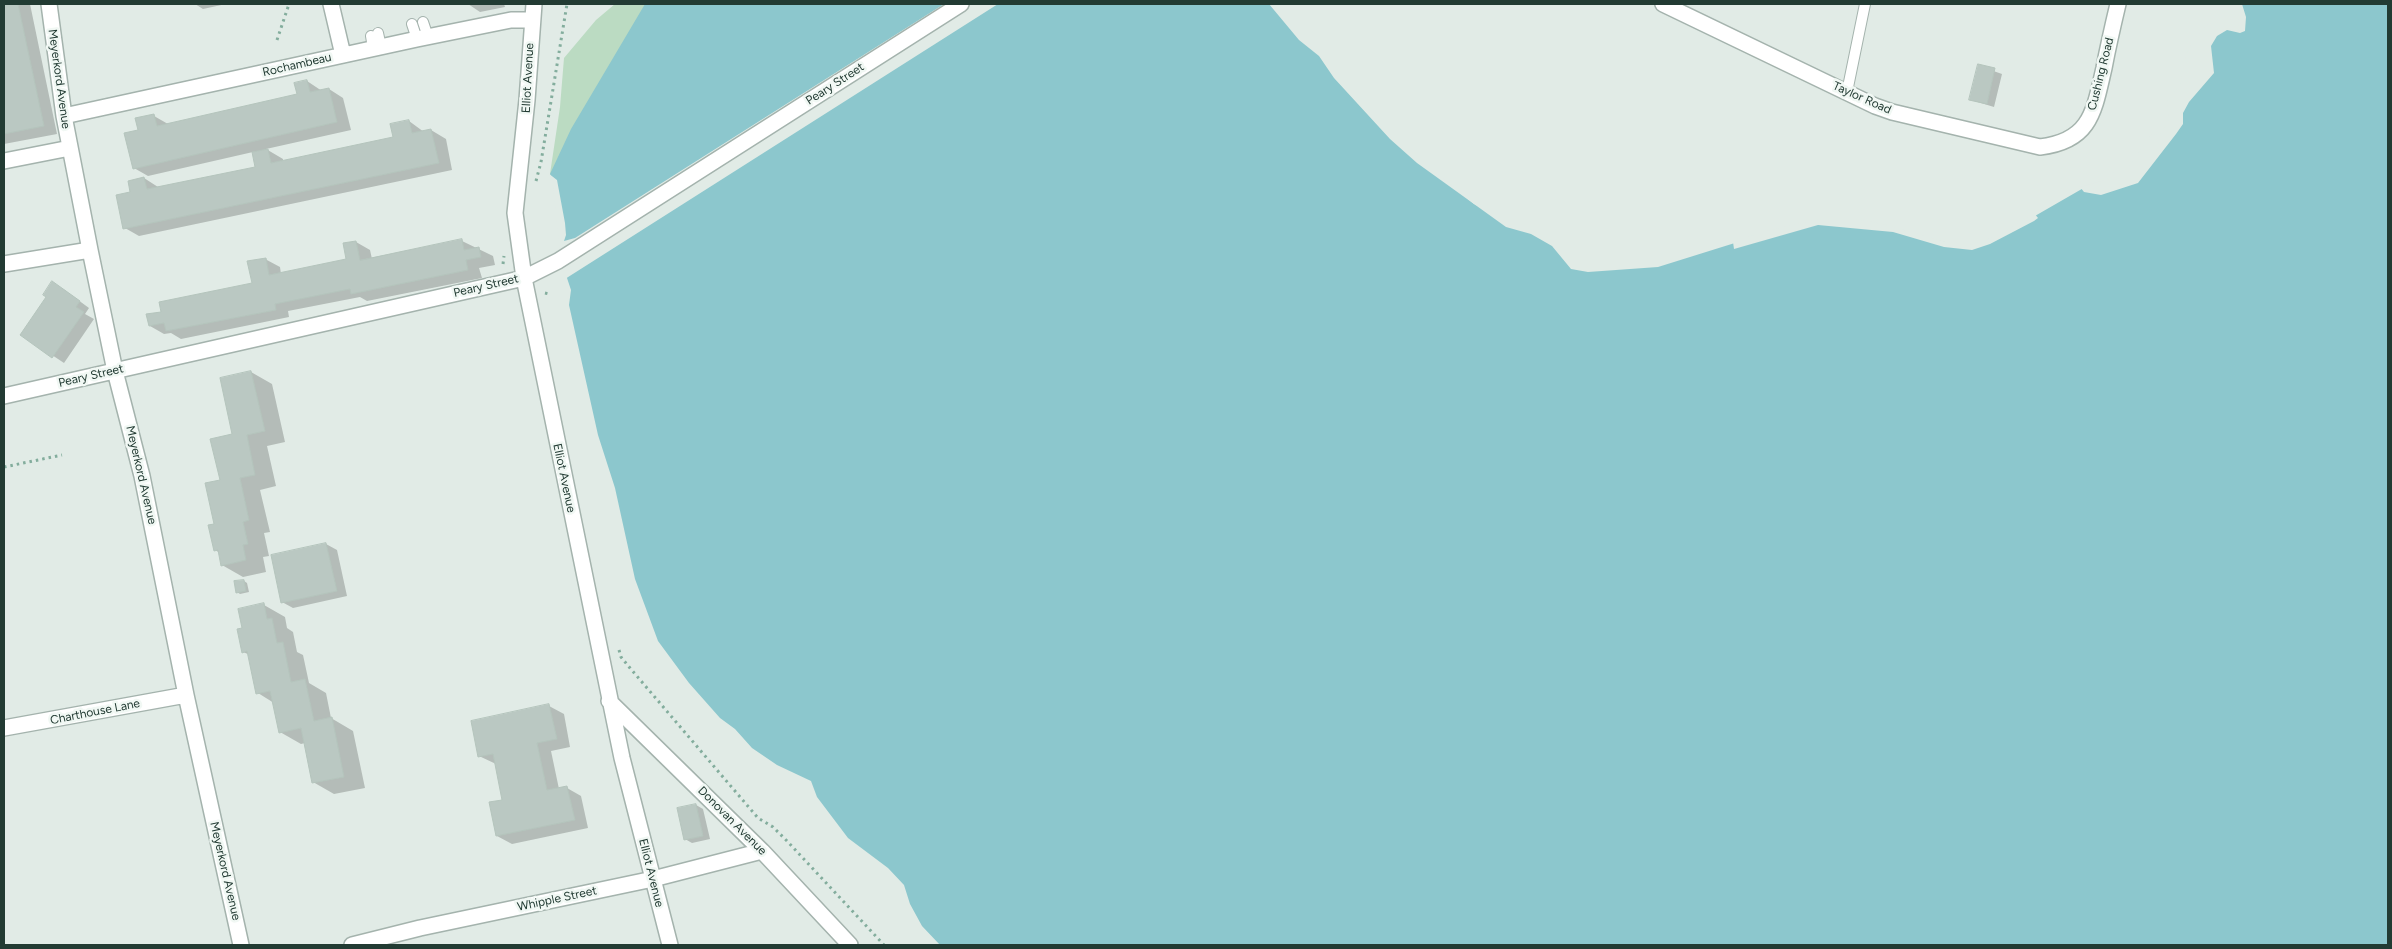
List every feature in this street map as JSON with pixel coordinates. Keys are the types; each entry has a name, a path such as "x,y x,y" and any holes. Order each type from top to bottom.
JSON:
{"street":[{"name":"Meyerkord Avenue","path":"48,4 64,116 90,250 115,371 142,476 186,695 241,945"},
{"path":"332,4 343,54"},
{"name":"Elliot Avenue","path":"534,4 531,20 527,100 515,213 524,278 622,758 670,945"},
{"name":"Peary Street","path":"4,396 524,278 558,261 961,4"},
{"name":"Taylor Road","path":"1664,4 1892,112 2040,147 2056,145 2072,137"},
{"name":"Cushing Road","path":"2072,137 2083,128 2094,110 2118,4"},
{"name":"Rochambeau","path":"64,116 343,54 376,41 422,38 512,20 531,20"},
{"path":"4,162 70,148"},
{"path":"4,264 90,250"},
{"name":"Charthouse Lane","path":"4,728 186,695"},
{"name":"Donovan Avenue","path":"610,701 762,851 850,945"},
{"name":"Whipple Street","path":"352,945 429,926 653,879 762,851"}],"lane":[{"path":"1847,92 1865,4"},
{"path":"422,38 423,22"},
{"path":"412,24 422,38"}],"path":[{"path":"277,40 289,4"},
{"path":"535,182 541,162 567,4"},
{"path":"4,467 62,455"},
{"path":"619,650 621,657 630,668 758,818 773,827 788,842 884,945"}],"green space":[{"path":"615,4 761,4 566,235 550,174 560,107 564,58 596,20"}],"water":[{"path":"645,4 1269,4 1299,40 1319,56 1334,78 1390,139 1417,163 1506,227 1531,234 1552,246 1571,269 1588,272 1658,267 1770,232 1820,221 1855,221 1971,248 1995,239 2087,186 2102,183 2130,170 2162,136 2171,121 2169,102 2231,14 2225,4 2388,4 2388,945 940,945 922,926 910,904 904,885 888,868 848,838 817,797 811,781 777,765 752,748 735,729 720,718 689,683 658,641 635,579 615,488 598,435 569,305 571,290 567,278 555,186 550,174 571,129"}],"pier":[{"path":"944,4 998,4 565,279 553,187 548,173 557,180 565,223 566,235 564,241 575,238"},
{"path":"2223,4 2242,4 2246,17 2245,31 2240,33 2227,30 2217,36 2211,46 2214,73 2189,102 2183,113 2183,124 2176,134 2138,183 2101,195 2084,192 2080,187 2101,181 2123,165 2129,167 2151,135 2160,134 2169,120 2167,101 2181,83 2184,61 2192,42 2216,15 2227,12"},
{"path":"1436,173 1455,187 1488,211 1474,204"},
{"path":"2034,213 2038,218 2034,221 1990,244 1972,250 1944,247 1893,232 1818,225 1734,249 1733,242 1770,230 1820,219 1855,219 1883,224 1943,241 1971,245 1994,237"}],"building":[{"path":"4,4 18,4 44,126 4,134"},
{"path":"1978,64 1995,68 1987,104 1969,100"},
{"path":"307,80 310,92 329,88 337,122 133,169 124,133 138,130 135,118 154,114 157,126 297,94 294,83"},
{"path":"409,120 412,133 431,129 439,163 123,229 116,195 130,192 128,181 144,177 147,189 255,167 252,152 268,149 271,163 393,137 390,124"},
{"path":"462,239 464,250 479,247 481,257 466,260 468,270 351,294 350,289 275,304 276,310 166,331 164,323 149,326 146,314 161,312 159,302 252,283 247,261 266,258 269,275 346,259 343,243 356,241 360,260"},
{"path":"52,281 80,301 76,307 84,312 52,358 20,335 46,297 43,295"},
{"path":"251,371 265,431 247,435 255,475 240,478 249,520 243,522 248,544 243,545 246,560 221,566 218,550 214,551 208,525 214,524 205,483 220,480 210,439 232,434 220,378"},
{"path":"326,543 337,591 281,603 271,555"},
{"path":"244,580 246,591 236,593 234,581"},
{"path":"264,603 267,619 272,618 277,643 283,642 291,682 305,679 314,721 332,717 344,777 312,783 301,728 279,733 270,691 256,694 247,651 242,653 237,629 242,628 238,609"},
{"path":"549,704 557,739 537,743 547,790 567,786 575,820 496,836 489,802 502,800 493,754 478,757 471,721"},
{"path":"696,804 703,836 684,840 677,808"}]}
